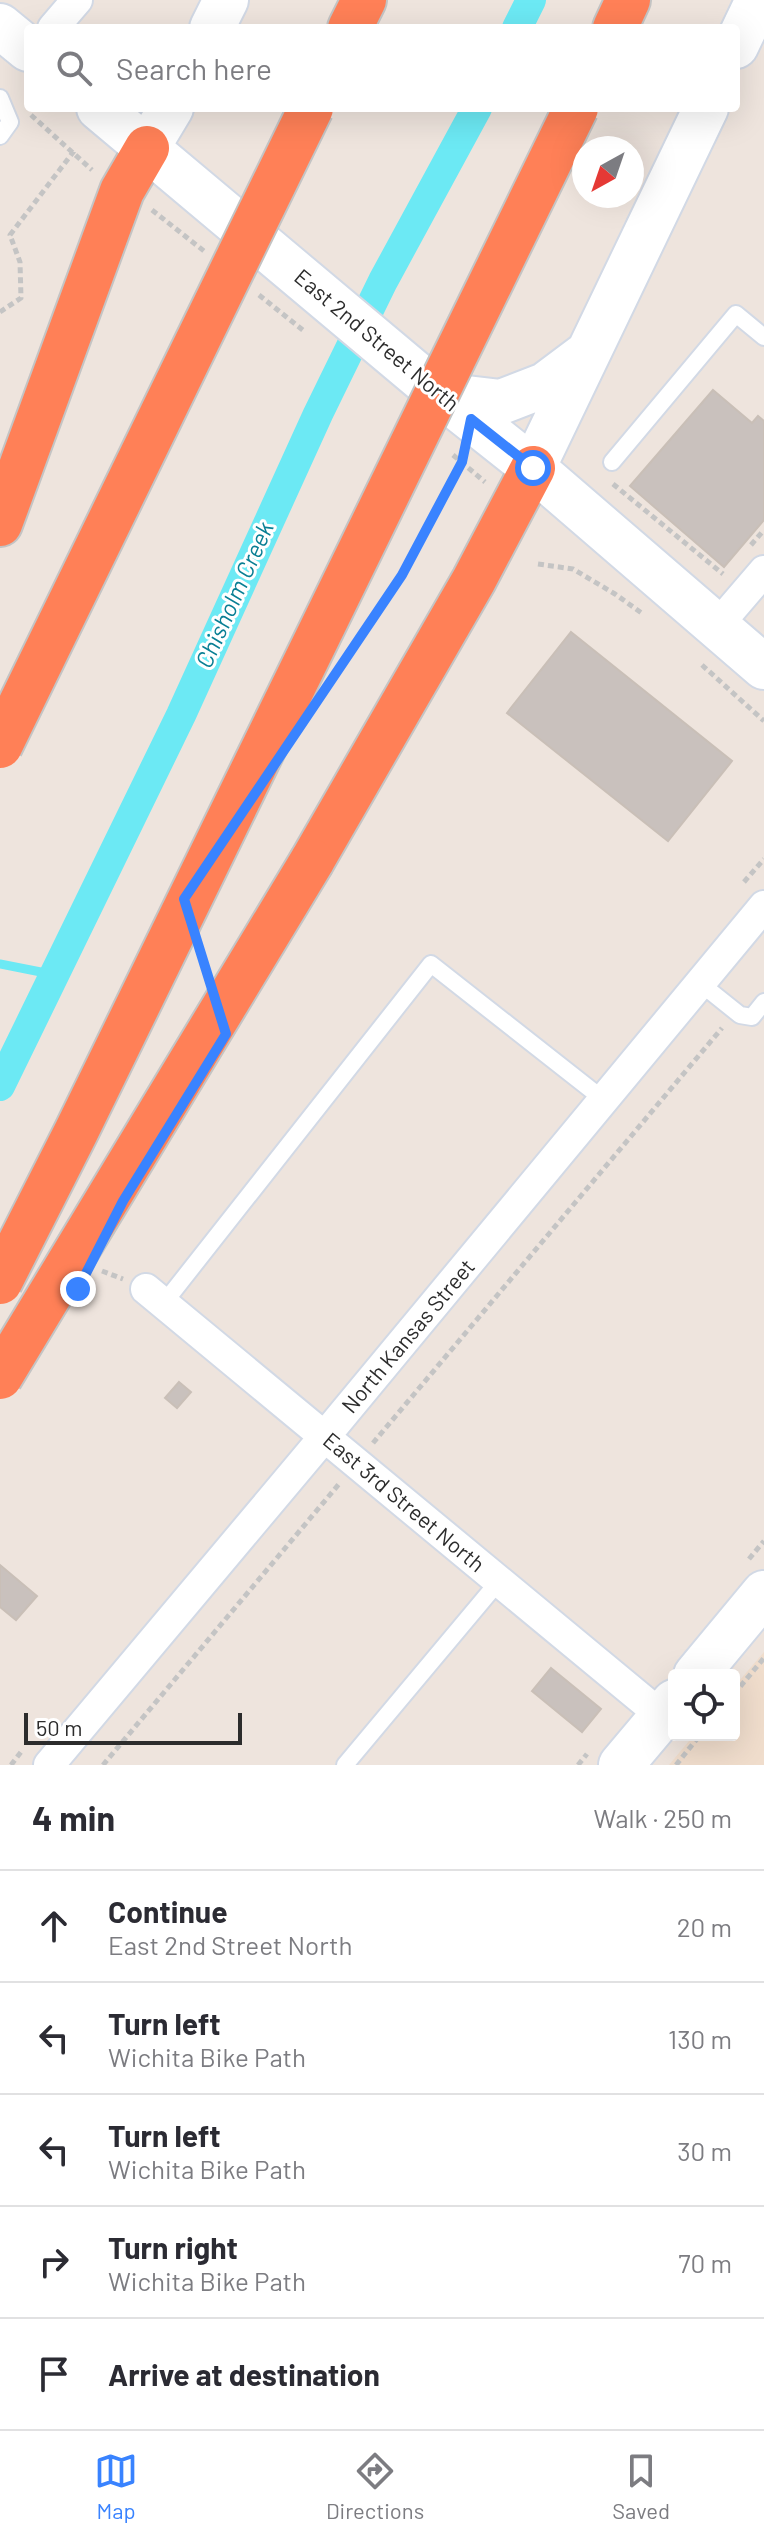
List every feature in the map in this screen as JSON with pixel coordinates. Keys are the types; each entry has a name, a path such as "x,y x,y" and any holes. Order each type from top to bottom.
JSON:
{"highway":[{"path":"352,24 364,0"},
{"path":"617,24 628,0"},
{"path":"0,746 309,112"},
{"path":"0,1282 574,112"},
{"path":"0,524 122,191 147,148"},
{"path":"0,1377 312,861 474,580 533,468"}],"street":[{"path":"56,24 77,0"},
{"path":"214,24 226,0"},
{"path":"740,38 758,0"},
{"path":"0,26 24,46"},
{"name":"East 2nd Street North","path":"104,112 533,468 706,642 764,667"},
{"path":"147,148 169,112"},
{"path":"533,468 704,112"},
{"path":"456,407 501,402 545,385 588,353"},
{"path":"706,642 755,582"},
{"name":"North Kansas Street","path":"49,1765 764,906"},
{"name":"East 3rd Street North","path":"155,1296 325,1436 348,1473 499,1581 668,1709"},
{"path":"701,1669 764,1593"},
{"path":"621,1765 668,1709"}],"lane":[{"path":"0,98 10,122 0,136"},
{"path":"612,462 736,314 764,337"},
{"path":"155,1296 431,964 604,1100"},
{"path":"700,983 740,1015 752,1017 764,1002"},
{"path":"345,1765 499,1581"}],"path":[{"path":"28,112 101,179"},
{"path":"0,312 21,298 20,262 10,235 74,151"},
{"path":"143,203 213,258"},
{"path":"359,640 402,575 462,462 456,407"},
{"path":"608,480 755,582"},
{"path":"538,564 573,569 644,615"},
{"path":"706,642 711,675 764,721"},
{"path":"348,1473 736,1012"},
{"path":"740,1687 764,1658"},
{"path":"676,1765 695,1741"}],"shaded area":[{"path":"764,1652 764,1765 669,1765 689,1741 740,1741 740,1680"}],"building":[{"path":"713,390 752,423 758,416 764,421 764,520 724,567 630,486"},
{"path":"571,632 732,761 668,841 507,713"},
{"path":"179,1382 191,1392 177,1408 165,1398"},
{"path":"0,1565 37,1596 16,1620 0,1607"},
{"path":"551,1668 601,1709 582,1732 532,1691"}],"waterway":[{"name":"Chisholm Creek","path":"519,24 531,0"},
{"name":"Chisholm Creek","path":"0,1086 181,715 318,414 383,281 475,112"},
{"path":"0,964 56,975"}],"route":[{"path":"78,1289 123,1201 226,1034 184,899 402,575 462,462 471,419 533,468"}]}
